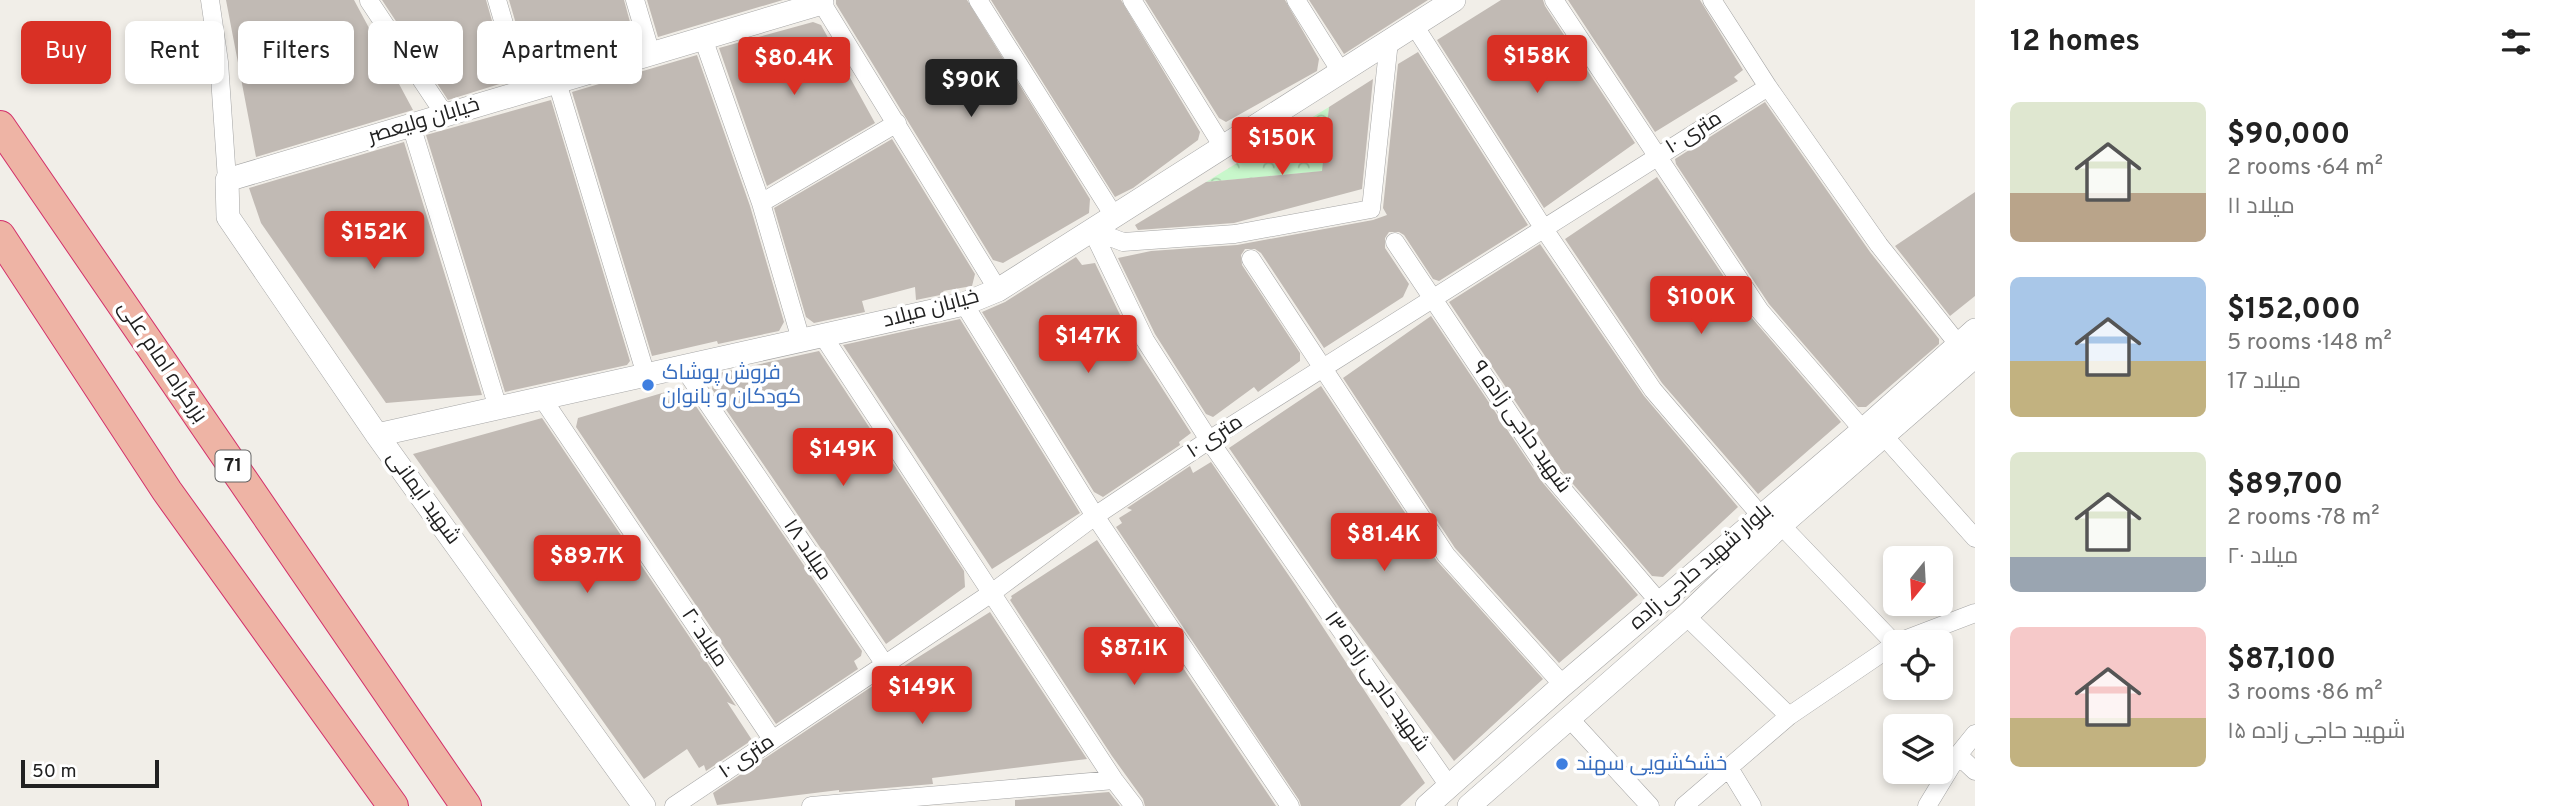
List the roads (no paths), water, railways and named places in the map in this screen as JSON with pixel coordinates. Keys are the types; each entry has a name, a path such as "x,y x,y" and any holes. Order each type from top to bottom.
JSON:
{"highway":[{"name":"بزرگراه امام علی","path":"0,126 466,806"},
{"path":"0,236 167,491 393,806"}],"street":[{"path":"210,0 219,62 227,180"},
{"path":"497,0 524,92"},
{"path":"635,0 651,54"},
{"path":"978,0 1114,216"},
{"path":"1132,0 1223,147"},
{"path":"1296,0 1341,72"},
{"path":"1554,0 1760,311 1975,538"},
{"path":"1712,0 1768,87 1879,245 1969,343"},
{"path":"369,1 445,115"},
{"name":"خیابان میلاد","path":"377,435 964,304 998,289 1451,1"},
{"path":"821,2 998,289"},
{"name":"خیابان ولیعصر","path":"642,57 821,2"},
{"path":"1414,25 1544,229 1653,390 1771,520 1884,630"},
{"path":"703,38 761,204 812,338 993,592 1114,780 1134,806"},
{"path":"1092,230 1123,242 1135,242 1235,234 1371,209 1389,41"},
{"name":"خیابان ولیعصر","path":"227,180 550,84"},
{"path":"558,84 646,375"},
{"name":"۱۰ متری","path":"674,806 993,592 1095,516 1209,440 1768,87"},
{"path":"761,204 897,123"},
{"path":"411,125 498,408"},
{"name":"شهید ایمانی","path":"227,180 228,217 377,435 644,806"},
{"name":"شهید حاجی زاده ۱۳","path":"1092,230 1145,340 1209,440 1449,786"},
{"name":"شهید حاجی زاده ۹","path":"1395,242 1552,477 1660,603"},
{"path":"0,253 29,281"},
{"path":"1251,259 1446,555 1563,685"},
{"path":"964,304 1095,516 1290,806"},
{"name":"بلوار شهید حاجی زاده","path":"1427,806 1660,603 1771,520 1873,432 1969,343"},
{"name":"میلاد ۱۸","path":"683,367 884,663"},
{"name":"میلاد ۲۰","path":"542,398 772,739"},
{"name":"بلوار شهید حاجی زاده","path":"1469,806 1686,616 1771,520"},
{"path":"1931,630 1975,613"},
{"path":"1686,616 1789,716"},
{"path":"1684,806 1789,716 1883,652"},
{"path":"1569,718 1650,806"},
{"path":"1927,806 1958,755 1975,734"},
{"path":"1958,755 1975,771"},
{"path":"1729,768 1752,806"},
{"path":"811,806 1114,780"}],"place":[{"name":"فروش پوشاک کودکان و بانوان","path":"648,385"},
{"name":"خشکشویی سهند","path":"1562,764"}]}
